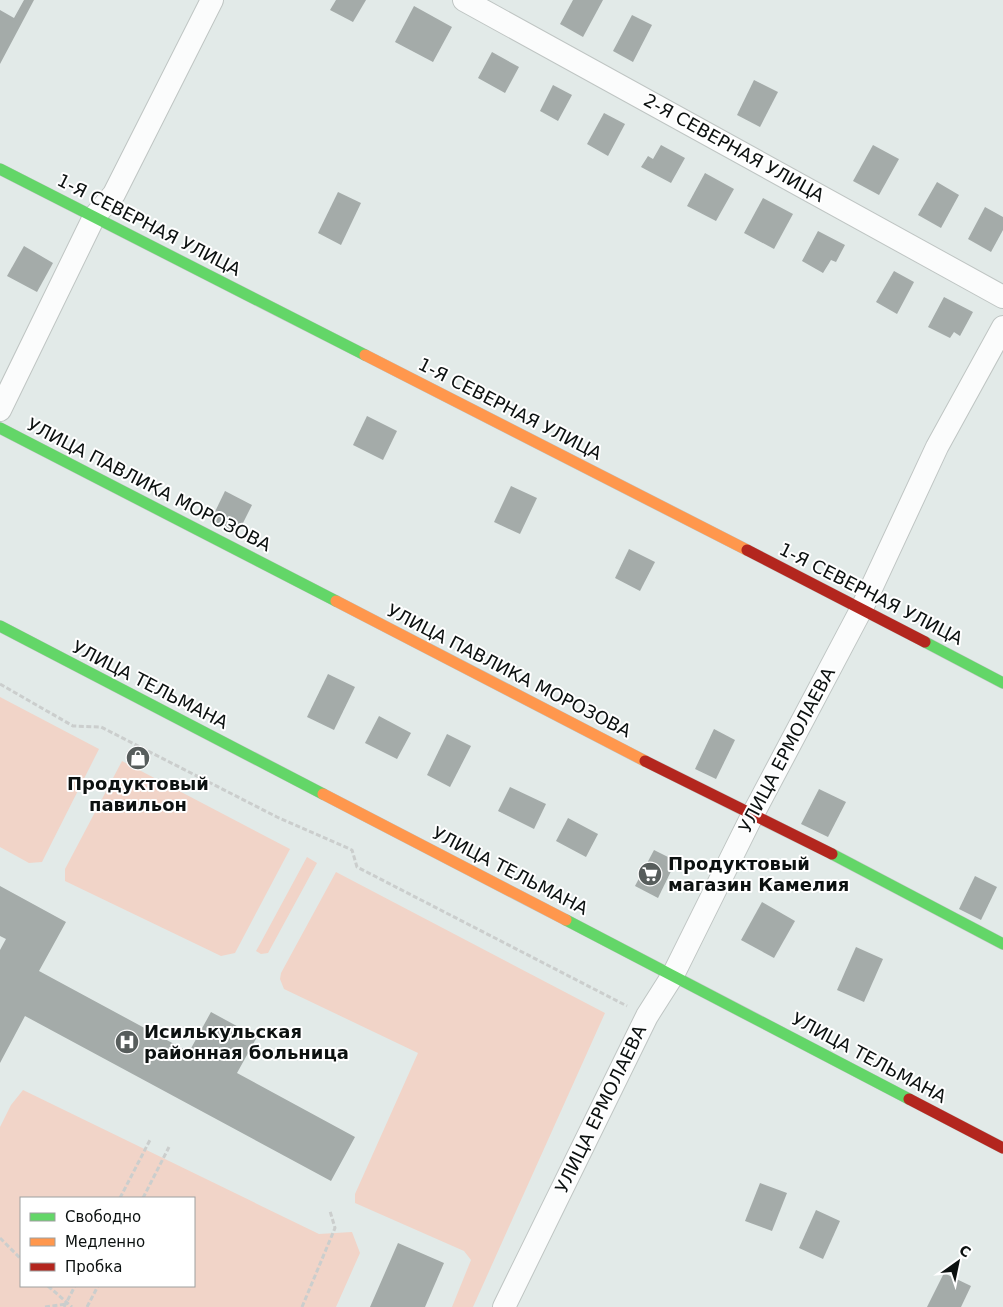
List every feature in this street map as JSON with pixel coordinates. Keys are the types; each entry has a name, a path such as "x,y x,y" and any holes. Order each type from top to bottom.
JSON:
{"street":[{"path":"0,410 94,217 114,194 212,0"},
{"name":"2-Я СЕВЕРНАЯ УЛИЦА","path":"464,0 1003,297"},
{"name":"1-Я СЕВЕРНАЯ УЛИЦА","path":"0,168 862,608 1003,682"},
{"name":"УЛИЦА ЕРМОЛАЕВА","path":"504,1307 647,1016 673,975 752,816 862,608 937,447 1003,327"},
{"name":"УЛИЦА ПАВЛИКА МОРОЗОВА","path":"0,428 752,816 868,872 1003,944"},
{"name":"УЛИЦА ТЕЛЬМАНА","path":"0,626 1003,1148"}],"path":[{"path":"0,684 73,726 101,727 277,817 352,850 356,867 647,1016"},
{"path":"121,1197 151,1138"},
{"path":"144,1197 169,1147"},
{"path":"302,1307 335,1228 330,1211"},
{"path":"0,1238 20,1258"},
{"path":"49,1287 65,1306"},
{"path":"65,1306 74,1287"},
{"path":"87,1307 97,1287"},
{"path":"45,1307 72,1307"}],"shaded area":[{"path":"0,697 99,749 42,862 29,863 0,847"},
{"path":"122,761 290,849 235,953 221,956 65,881 65,869"},
{"path":"307,857 317,863 268,953 261,954 256,951"},
{"path":"336,872 605,1013 473,1307 452,1307 471,1260 464,1251 355,1203 355,1194 418,1053 284,989 280,979 281,973"},
{"path":"23,1090 319,1234 352,1232 360,1253 336,1307 0,1307 0,1127 11,1105"}],"building":[{"path":"24,0 34,0 0,64 0,10 14,18"},
{"path":"336,0 366,0 353,22 330,10"},
{"path":"573,0 603,0 583,37 560,24"},
{"path":"414,6 452,27 433,62 395,42"},
{"path":"632,15 652,25 633,62 613,51"},
{"path":"492,52 519,67 505,93 478,78"},
{"path":"754,80 778,92 760,127 737,115"},
{"path":"553,85 572,95 558,121 540,111"},
{"path":"604,113 625,124 608,156 587,144"},
{"path":"661,145 685,158 671,183 641,167 648,156 653,159"},
{"path":"873,145 899,159 879,195 853,181"},
{"path":"705,173 734,189 716,221 687,206"},
{"path":"937,182 959,195 941,228 918,215"},
{"path":"338,192 361,203 341,245 318,233"},
{"path":"763,198 793,214 774,249 744,233"},
{"path":"985,207 1003,217 1003,230 991,252 968,239"},
{"path":"818,231 845,245 836,262 831,260 823,273 802,261"},
{"path":"24,246 53,263 37,292 7,276"},
{"path":"894,271 914,282 897,314 876,302"},
{"path":"944,297 973,312 960,336 954,332 950,338 928,327"},
{"path":"367,416 397,431 383,460 353,445"},
{"path":"511,486 537,498 520,534 494,522"},
{"path":"225,491 252,505 237,535 210,522"},
{"path":"629,549 655,562 640,591 615,578"},
{"path":"328,674 355,687 334,730 307,717"},
{"path":"379,716 411,733 397,759 365,743"},
{"path":"714,729 735,740 716,779 695,769"},
{"path":"447,734 471,746 450,787 427,775"},
{"path":"134,748 150,757 143,769 127,760"},
{"path":"510,787 546,804 534,829 498,811"},
{"path":"819,789 846,802 828,837 801,824"},
{"path":"568,818 598,834 586,857 556,841"},
{"path":"654,850 676,861 658,898 635,886"},
{"path":"975,876 997,887 981,920 959,909"},
{"path":"0,886 66,922 39,971 189,1052 211,1012 257,1037 237,1073 355,1137 331,1181 25,1016 0,1063 0,950 6,939 0,936"},
{"path":"762,902 795,921 774,958 741,940"},
{"path":"856,947 883,959 864,1002 837,990"},
{"path":"760,1183 787,1193 772,1231 745,1221"},
{"path":"816,1210 840,1221 823,1259 799,1248"},
{"path":"398,1243 444,1263 425,1307 370,1307"},
{"path":"944,1273 971,1286 961,1307 927,1307"}],"traffic: fast":[{"path":"0,169 365,355"},
{"path":"0,428 336,601"},
{"path":"0,626 323,794"},
{"path":"925,642 1003,683"},
{"path":"832,854 1003,944"},
{"path":"566,920 909,1099"}],"traffic: slow":[{"path":"365,355 747,550"},
{"path":"336,601 645,761"},
{"path":"323,794 566,920"}],"traffic: jam":[{"path":"747,550 925,642"},
{"path":"645,761 832,854"},
{"path":"909,1099 1003,1148"}],"place":[{"name":"Продуктовый павильон","path":"138,758"},
{"name":"Продуктовый магазин Камелия","path":"650,874"},
{"name":"Исилькульская районная больница","path":"127,1042"}]}
